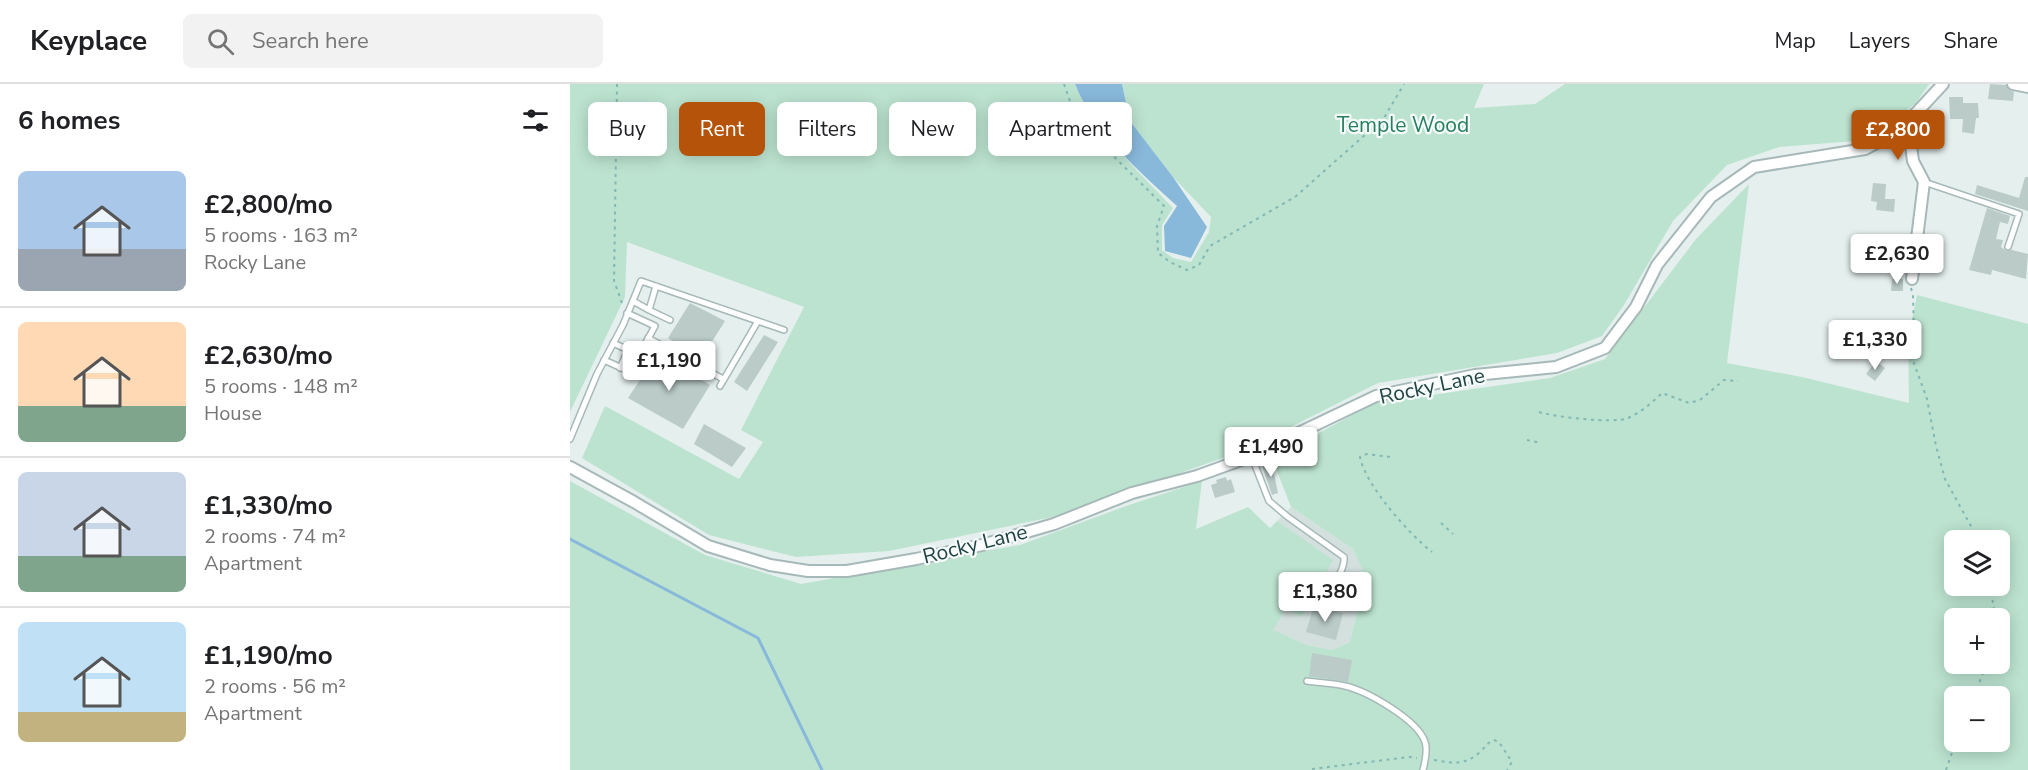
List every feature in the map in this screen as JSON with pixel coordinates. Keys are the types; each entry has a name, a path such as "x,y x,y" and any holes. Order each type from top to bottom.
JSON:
{"street":[{"name":"Rocky Lane","path":"570,467 708,546 770,565 808,571 847,571 947,553 1043,527 1132,493 1197,476 1251,455 1376,396 1475,375 1556,367 1605,348 1636,307 1657,265 1711,197 1754,167 1865,149 1904,126 1943,84"},
{"path":"2013,84 2028,87"},
{"path":"1904,126 1910,138 1913,161 1924,182 1912,279"}],"lane":[{"path":"1924,182 2019,214 2008,247"},
{"path":"570,439 641,281 784,330"},
{"path":"649,310 656,286"},
{"path":"633,301 670,320"},
{"path":"613,343 639,355 655,326 629,311"},
{"path":"720,386 758,321"},
{"path":"648,338 723,379"},
{"path":"620,368 628,350"},
{"path":"604,360 637,375"},
{"path":"1251,455 1269,501 1344,557 1341,571 1321,600"},
{"path":"1308,681 1347,686 1386,705 1419,730 1426,744 1423,770"}],"path":[{"path":"617,84 614,281 622,303 629,311"},
{"path":"1064,84 1072,107 1093,136 1164,206 1157,226 1158,253 1187,270 1199,265 1210,246 1295,197 1384,118 1404,84"},
{"path":"1912,279 1914,336 1911,355 1927,399 1945,479 1973,530"},
{"path":"1539,412 1573,419 1627,419 1662,393 1689,403 1700,400 1724,380 1738,381"},
{"path":"1527,440 1541,443"},
{"path":"1390,457 1366,454 1360,457 1361,466 1378,493 1418,541 1432,552"},
{"path":"1441,523 1453,534"},
{"path":"1946,770 1952,752"}],"shaded area":[{"path":"1291,507 1353,549 1365,576 1350,642 1332,650 1307,645 1272,630 1286,609 1302,617 1332,561 1277,521"}],"green space":[{"name":"Temple Wood","path":"570,84 1075,84 1084,102 988,102 988,156 1124,156 1173,208 1162,225 1162,250 1173,258 1191,262 1209,232 1211,217 1173,177 1132,124 1132,102 1126,102 1122,84 1484,84 1474,108 1535,104 1565,84 1929,84 1916,103 1867,140 1779,147 1727,165 1673,221 1624,305 1602,336 1557,353 1378,383 1245,450 1062,515 889,551 796,557 709,535 582,458 605,406 739,479 763,442 741,430 804,307 627,242 625,297 570,412"},
{"path":"1749,184 1727,363 1802,377 1909,403 1908,340 1917,295 2028,324 2028,770 570,770 570,481 705,555 801,584 1020,545 1202,481 1196,529 1248,507 1270,528 1277,521 1333,560 1302,617 1286,609 1273,630 1307,645 1332,650 1350,642 1365,576 1353,549 1291,507 1272,458 1375,403 1550,378 1605,359 1696,239"}],"water":[{"path":"1075,84 1122,84 1126,102 1084,102"},
{"path":"1132,124 1173,177 1207,227 1191,258 1165,251 1164,226 1177,206 1125,156 1132,156"}],"building":[{"path":"1990,84 2006,85 2014,92 2013,101 1988,99"},
{"path":"1949,97 1963,97 1963,103 1978,103 1979,118 1976,118 1974,134 1962,132 1963,119 1950,119"},
{"path":"2025,177 2028,177 2028,211 1975,194 1977,185 2019,198"},
{"path":"1873,183 1886,184 1885,199 1895,199 1894,212 1876,210 1877,202 1871,201"},
{"path":"1987,208 2010,216 2008,224 2000,222 1996,239 2003,240 2001,247 2006,251 2012,250 2028,254 2026,279 1992,270 1991,275 1969,270"},
{"path":"1892,279 1903,279 1903,291 1891,291"},
{"path":"690,303 725,321 701,359 668,338"},
{"path":"764,335 778,342 747,391 734,382"},
{"path":"657,354 710,385 683,429 628,398"},
{"path":"1876,361 1885,368 1875,381 1866,374"},
{"path":"704,424 746,448 732,467 694,444"},
{"path":"1272,464 1278,493 1272,495 1262,466"},
{"path":"1226,477 1227,481 1231,479 1235,492 1215,498 1211,485 1217,483 1216,480"},
{"path":"1314,605 1343,613 1336,640 1306,632"},
{"path":"1312,653 1352,660 1348,682 1309,676"}],"waterway":[{"path":"570,539 758,638 822,770"}]}
